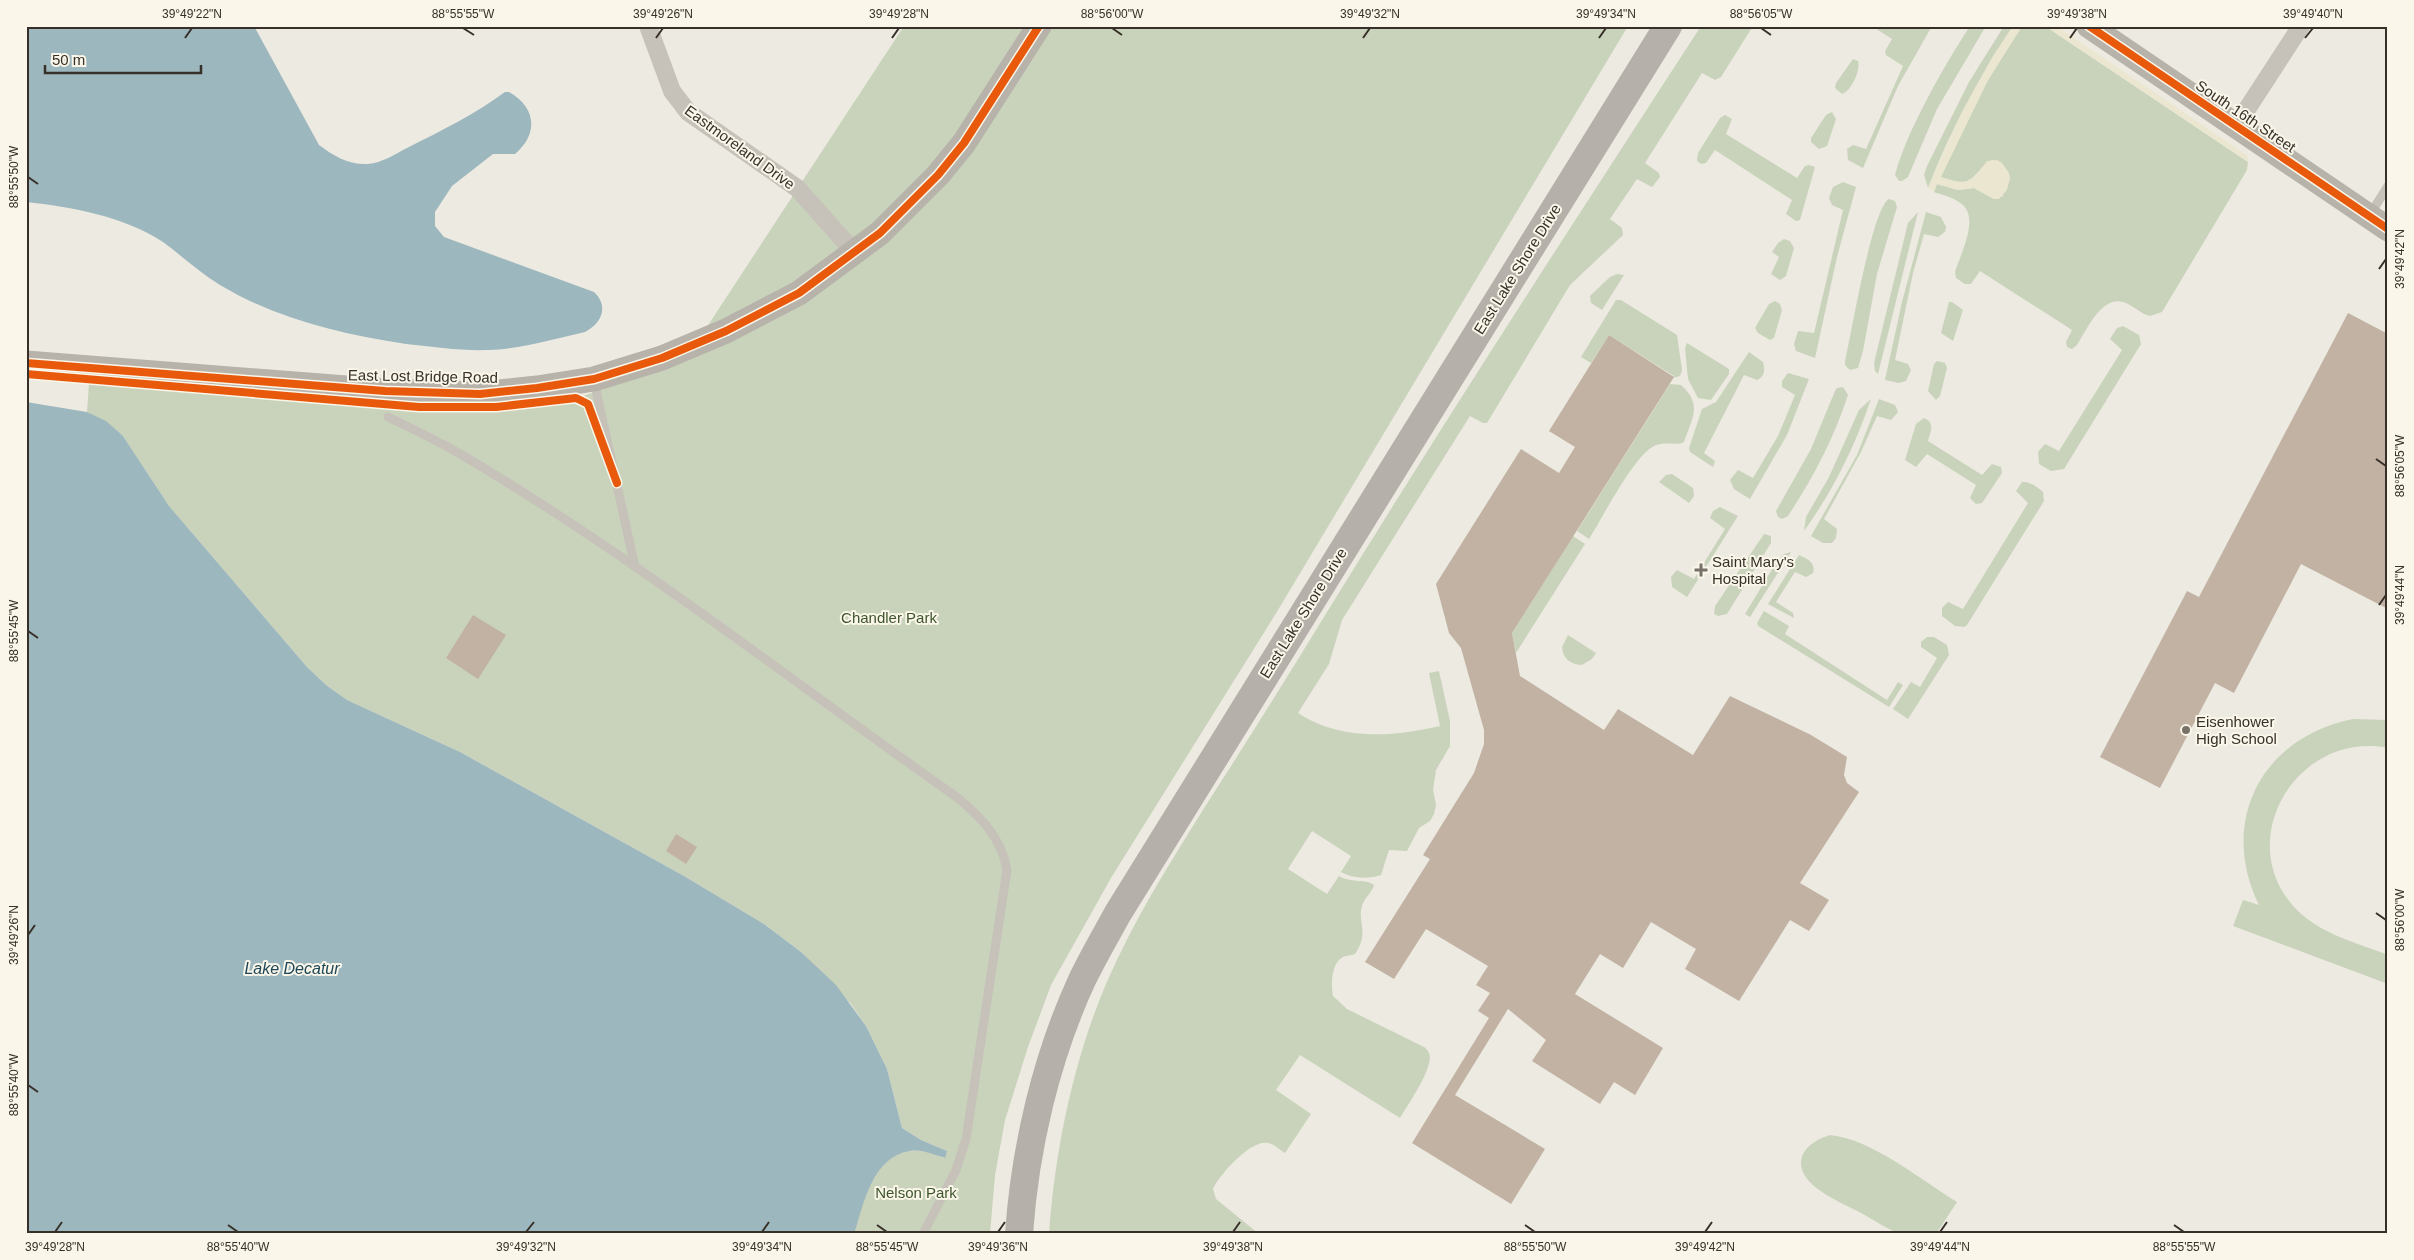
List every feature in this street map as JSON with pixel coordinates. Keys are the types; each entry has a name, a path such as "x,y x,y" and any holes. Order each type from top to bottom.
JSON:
{"main road":[{"name":"East Lake Shore Drive","path":"1019,1234 1021,1207 1034,1128 1051,1060 1082,981 1118,913 1668,26"}],"street":[{"name":"Eastmoreland Drive","path":"648,26 666,78 683,107 699,121 756,158 797,188 855,253"},
{"name":"East Lost Bridge Road","path":"26,363 375,390 480,394 594,379 662,358 742,323 799,293 855,253 909,205 964,143 1040,26"},
{"name":"South 16th Street","path":"2089,26 2378,223"},
{"path":"2236,126 2301,26"}],"lane":[{"path":"2378,223 2388,186"},
{"path":"594,379 636,568"},
{"path":"388,417 476,464 530,497 636,568 958,798 987,825 1004,854 1007,870 966,1139 953,1178 923,1234"}],"green space":[{"name":"Chandler Park","path":"904,26 1628,26 1278,610 1111,878 1051,985 1028,1047 1005,1120 995,1175 990,1234 854,1234 871,1183 886,1162 897,1155 910,1151 923,1151 944,1158 947,1151 921,1140 902,1128 887,1069 866,1026 851,1004 801,952 764,924 684,876 460,752 347,700 326,685 307,667 169,506 123,436 87,412 89,383 432,411 492,411 565,402 684,362"},
{"path":"1701,26 1753,26 1721,77 1715,80 1702,73 1645,163 1659,173 1660,177 1652,187 1637,179 1610,219 1622,228 1623,235 1570,285 1487,423 1483,423 1470,416 1342,620 1329,664 1298,713 1314,722 1332,728 1367,734 1404,733 1440,726 1429,673 1439,671 1450,721 1450,746 1436,770 1433,790 1436,805 1430,821 1419,828 1407,851 1389,850 1381,875 1361,878 1341,872 1351,856 1312,831 1288,869 1327,894 1339,876 1348,880 1368,882 1374,885 1362,906 1362,939 1359,946 1355,954 1344,956 1339,960 1334,969 1332,980 1333,996 1347,1009 1425,1047 1429,1052 1430,1059 1419,1086 1400,1118 1300,1055 1276,1090 1311,1114 1285,1153 1268,1143 1261,1143 1253,1147 1236,1159 1213,1189 1216,1199 1259,1234 1049,1234 1061,1139 1075,1075 1094,1014 1106,984 1141,913 1180,846 1413,474"},
{"path":"1872,26 1932,26 1898,86 1863,168 1848,160 1847,149 1853,145 1866,149 1903,66 1886,55 1885,51 1892,39"},
{"path":"1970,26 1986,26 1937,109 1908,177 1899,181 1895,175 1908,138 1938,79"},
{"path":"2004,26 2013,26 1988,65 1966,105 1928,188 1924,175 1927,166 1969,82"},
{"path":"2022,26 2045,26 2248,162 2247,170 2162,312 2150,316 2126,303 2117,301 2110,303 2096,315 2077,345 2072,349 2067,347 2066,342 2072,330 1980,271 1971,284 1965,284 1956,278 1955,272 1969,228 1967,211 1956,200 1934,192 1937,184 1958,190 1974,188 1994,199 2003,196 2002,163 1992,160 1966,181 1960,182 1940,177 1988,80"},
{"path":"1853,59 1858,61 1859,65 1857,75 1849,89 1842,94 1835,88 1836,83"},
{"path":"1832,112 1836,119 1827,146 1819,149 1811,142 1811,138 1826,115"},
{"path":"1725,115 1732,119 1726,134 1797,178 1805,166 1815,167 1800,220 1796,221 1786,214 1792,200 1715,150 1706,163 1701,164 1697,161 1698,153 1720,118"},
{"path":"1843,182 1856,187 1837,257 1815,358 1796,351 1794,344 1798,331 1814,333 1843,210 1832,205 1829,198 1833,187"},
{"path":"1889,199 1895,201 1897,207 1877,274 1863,351 1858,368 1850,370 1845,365 1845,361 1863,274 1876,225 1882,208"},
{"path":"1918,212 1878,374 1875,371 1874,363 1908,223"},
{"path":"1926,212 1941,217 1946,227 1945,232 1938,237 1924,234 1913,273 1895,360 1908,364 1911,370 1906,381 1899,383 1885,380 1902,302"},
{"path":"1784,239 1790,241 1794,248 1786,276 1780,280 1771,274 1779,257 1772,252 1778,243"},
{"path":"1617,274 1624,275 1602,310 1591,303 1590,296 1610,277"},
{"path":"1616,300 1621,300 1677,335 1682,370 1680,376 1673,378 1674,376 1609,335 1591,363 1581,357"},
{"path":"1775,301 1780,304 1782,310 1774,338 1770,340 1758,333 1755,328 1769,304"},
{"path":"1949,302 1963,310 1953,341 1941,333"},
{"path":"2123,326 2139,335 2141,344 2064,469 2051,471 2039,464 2038,452 2045,444 2059,451 2122,350 2110,339 2117,328"},
{"path":"1687,343 1729,369 1729,374 1711,400 1698,398 1688,379 1685,348"},
{"path":"1749,352 1763,362 1764,372 1762,377 1757,380 1744,375 1704,453 1715,461 1713,467 1690,452 1689,448 1702,409 1716,402"},
{"path":"1937,361 1945,363 1947,368 1940,396 1936,400 1928,391 1934,364"},
{"path":"1788,373 1809,379 1787,435 1750,499 1734,489 1730,480 1738,470 1753,478 1778,436 1795,395 1782,387 1782,381"},
{"path":"1670,384 1681,385 1688,392 1694,405 1694,412 1684,442 1654,446 1646,452 1628,474 1589,539 1577,531"},
{"path":"1843,387 1848,395 1829,442 1797,502 1788,516 1782,519 1778,517 1776,511 1811,449 1835,391 1837,388"},
{"path":"1871,399 1858,434 1842,468 1815,516 1804,531 1806,517 1829,477 1859,410"},
{"path":"1879,399 1895,405 1898,412 1891,420 1877,416 1861,452 1824,519 1837,529 1836,538 1832,543 1823,543 1811,536 1857,455"},
{"path":"1924,418 1931,425 1928,441 1982,475 1992,464 2001,467 2002,473 1982,503 1976,504 1970,498 1976,485 1927,454 1916,467 1905,460 1916,424"},
{"path":"1672,474 1693,488 1694,496 1689,503 1659,482 1666,475"},
{"path":"2022,482 2031,483 2043,492 2044,501 1967,625 1964,627 1955,626 1942,616 1942,608 1948,602 1963,609 2028,503 2016,491"},
{"path":"1720,507 1738,516 1687,597 1672,587 1671,577 1677,570 1694,579 1725,529 1710,518 1713,511"},
{"path":"1764,534 1771,536 1771,543 1727,614 1718,616 1714,614 1715,606"},
{"path":"1573,536 1585,544 1516,653 1512,633"},
{"path":"1791,552 1750,617 1745,614 1777,561 1784,554"},
{"path":"1799,555 1812,564 1813,573 1806,577 1795,572 1776,602 1793,613 1794,618 1768,604"},
{"path":"1764,611 1789,626 1785,634 1887,700 1898,682 1903,685 1889,707 1758,626 1757,623"},
{"path":"1568,635 1596,653 1592,659 1582,665 1566,658 1562,647"},
{"path":"1927,637 1934,637 1947,645 1949,655 1908,719 1893,709 1911,682 1920,687 1937,658 1921,647 1921,642"},
{"path":"2353,719 2388,720 2388,748 2355,747 2326,756 2302,773 2283,797 2272,824 2270,853 2278,883 2297,910 2328,932 2388,955 2388,984 2233,926 2243,900 2259,905 2248,874 2244,843 2247,814 2256,787 2272,764 2294,744 2321,729"},
{"path":"1830,1135 1846,1138 1879,1152 1957,1202 1936,1234 1902,1234 1886,1228 1830,1197 1810,1183 1804,1174 1801,1164 1803,1154 1811,1144"}],"shaded area":[{"path":"2013,26 2022,26 1988,80 1941,177 1965,182 1974,178 1987,161 1997,160 2002,163 2009,173 2010,178 2007,190 1999,199 1994,199 1974,188 1958,190 1937,184 1934,192 1928,188 1961,114 1993,56"},
{"path":"2045,26 2056,26 2247,155 2248,162"}],"water":[{"path":"26,26 254,26 319,145 336,156 361,164 378,162 388,158 458,122 505,92 509,92 525,105 529,113 531,130 528,138 515,154 493,154 452,186 435,212 435,226 444,237 594,292 599,297 602,314 596,324 585,332 513,348 479,350 448,348 406,344 358,335 287,316 242,297 198,270 163,242 131,225 79,210 26,202"},
{"name":"Lake Decatur","path":"26,402 87,412 106,421 123,436 169,506 307,667 326,685 347,700 460,752 684,876 764,924 801,952 836,985 866,1026 887,1069 902,1128 921,1140 947,1151 945,1158 923,1152 910,1151 897,1155 887,1162 878,1172 866,1196 854,1234 26,1234"}],"building":[{"name":"Eisenhower High School","path":"2348,313 2388,334 2388,609 2301,564 2234,693 2215,683 2160,788 2100,757 2187,591 2199,597"},
{"path":"1609,335 1674,377 1512,633 1520,676 1604,730 1618,709 1693,755 1730,696 1811,735 1847,757 1844,775 1847,783 1859,792 1800,883 1829,900 1809,931 1790,920 1739,1001 1685,969 1696,949 1651,922 1623,968 1600,954 1575,994 1663,1048 1635,1095 1614,1082 1600,1104 1532,1061 1546,1040 1508,1009 1455,1095 1545,1149 1511,1204 1412,1143 1489,1018 1478,1011 1490,993 1476,985 1488,966 1426,929 1394,979 1365,962 1430,859 1423,855 1474,773 1484,744 1484,730 1461,648 1449,633 1436,584 1521,449 1559,473 1575,447 1549,431"},
{"path":"473,615 506,635 478,679 446,658"},
{"path":"676,834 697,847 686,864 666,851"}],"cycle path":[{"path":"26,363 385,391 480,394 594,379 662,358 726,331 799,293 880,233 938,175 964,143 1039,26"},
{"path":"2089,26 2388,229"},
{"path":"26,374 419,407 496,407 576,398 588,404 617,483"}],"place":[{"name":"Saint Mary's Hospital","path":"1701,570"},
{"name":"Eisenhower High School","path":"2186,730"}],"park label":[{"name":"Nelson Park","path":"916,1192"}]}
